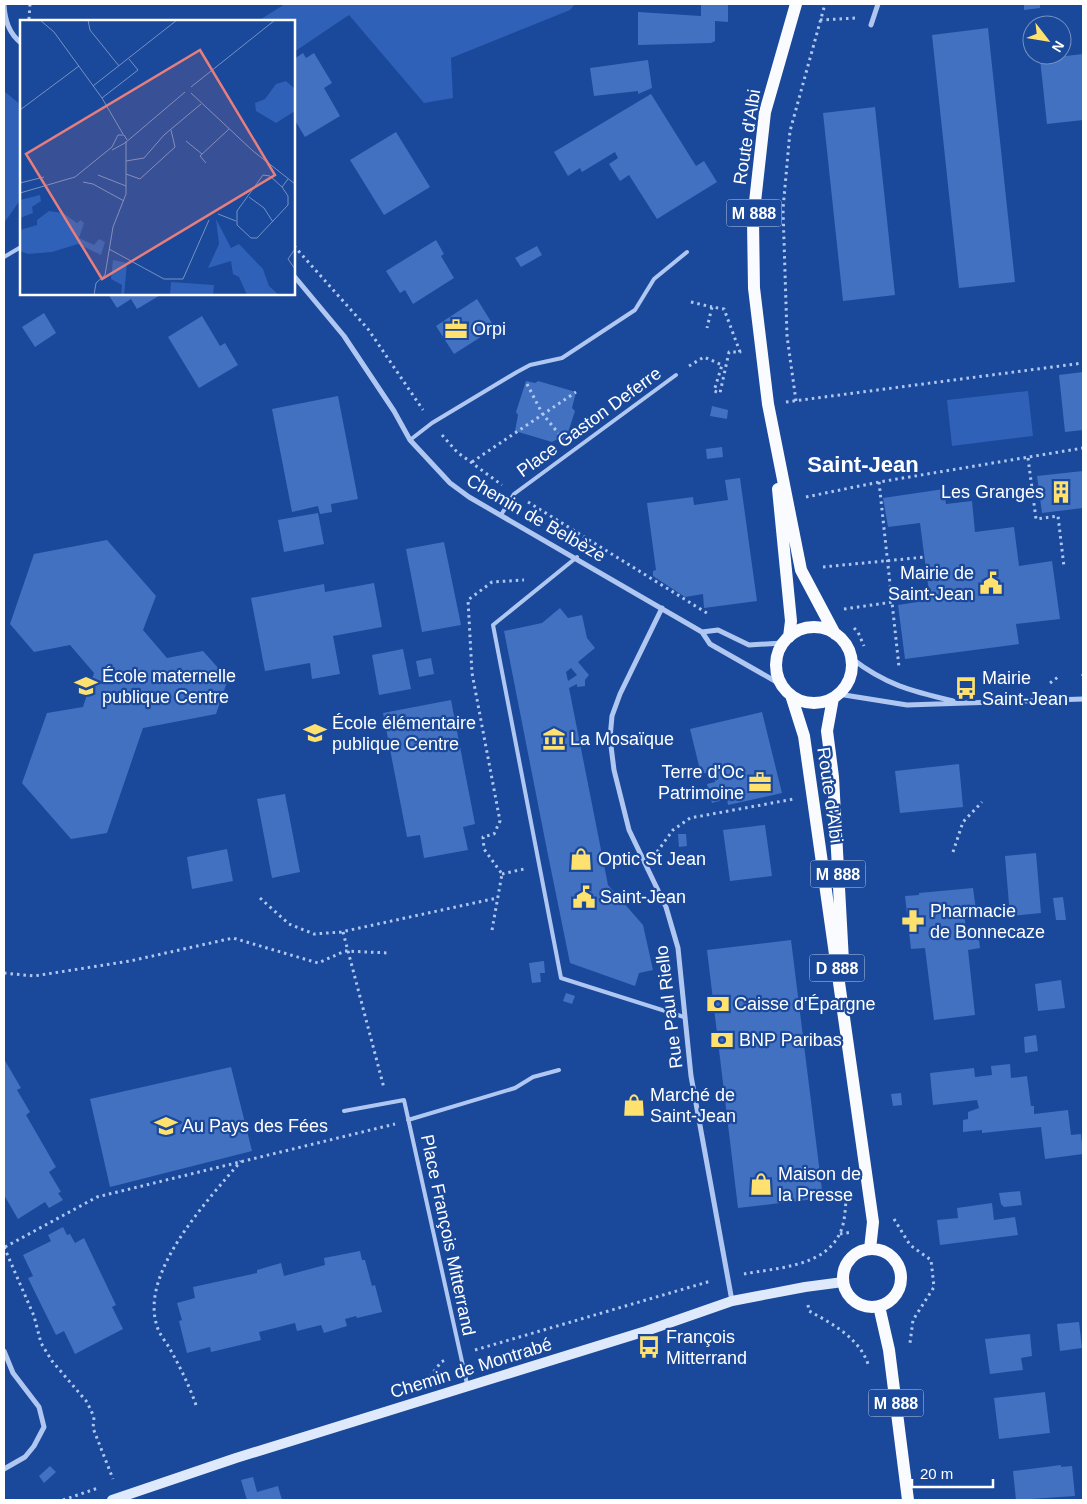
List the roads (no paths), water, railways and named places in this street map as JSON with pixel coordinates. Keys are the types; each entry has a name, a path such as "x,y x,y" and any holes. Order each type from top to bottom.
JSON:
{"main road":[{"name":"Route d'Albi","path":"786,640 790,621 773,427 754,288 754,220 765,112 796,4"},
{"name":"Route d'Albi","path":"773,427 801,570 835,634"},
{"path":"812,627 828,630 835,634 844,642 851,658 851,674 836,696 825,701 807,702 786,690 777,669 777,660 786,640 803,629 812,627"},
{"name":"Route d'Albi","path":"786,690 804,736 872,1222 870,1249"},
{"name":"Route d'Albi","path":"836,696 827,731 833,777 849,1051"},
{"path":"870,1249 880,1250 889,1254 900,1269 901,1278 895,1295 879,1306 861,1304 852,1299 844,1282 843,1272 847,1263 853,1256 870,1249"},
{"name":"M 888","path":"879,1306 889,1350 908,1500"}],"street":[{"path":"871,25 878,4"},
{"path":"4,5 4,17 12,36 20,42"},
{"name":"Chemin de Belbèze","path":"295,277 344,336 394,411 410,440 450,483 501,515 702,632 710,644 786,690"},
{"name":"Rue Paul Riello","path":"662,608 620,694 612,716 610,738 614,770 629,830 666,907 678,948 691,1076 732,1301"},
{"name":"Chemin de Belbèze","path":"702,632 718,630 749,645 786,640"},
{"path":"851,658 889,683 910,691 958,702"},
{"path":"836,696 907,705 1083,699"},
{"name":"Chemin de Montrabé","path":"116,1499 236,1458 646,1331 732,1301 805,1287 844,1282"},
{"path":"4,1351 13,1373 39,1408 44,1427 34,1446 25,1457 4,1469"}],"lane":[{"path":"4,257 20,248"},
{"path":"410,440 432,423 530,365 562,358 635,310 654,279 687,252"},
{"name":"Place Gaston Deferre","path":"501,515 514,494 676,374"},
{"path":"576,557 493,625 561,978 684,1016"},
{"name":"Place François Mitterrand","path":"408,1120 515,1088 533,1077 559,1070"},
{"name":"Place François Mitterrand","path":"344,1111 404,1100 468,1385"}],"place":[{"name":"Orpi","path":"456,329"},
{"name":"Les Granges","path":"1061,492"},
{"name":"Mairie de Saint-Jean","path":"991,583"},
{"name":"École maternelle publique Centre","path":"86,686"},
{"name":"Mairie Saint-Jean","path":"966,688"},
{"name":"École élémentaire publique Centre","path":"315,733"},
{"name":"La Mosaïque","path":"554,739"},
{"name":"Terre d'Oc Patrimoine","path":"760,782"},
{"name":"Optic St Jean","path":"581,859"},
{"name":"Saint-Jean","path":"584,897"},
{"name":"Pharmacie de Bonnecaze","path":"913,921"},
{"name":"Caisse d'Épargne","path":"718,1004"},
{"name":"BNP Paribas","path":"722,1040"},
{"name":"Marché de Saint-Jean","path":"634,1105"},
{"name":"Au Pays des Fées","path":"166,1126"},
{"name":"Maison de la Presse","path":"761,1184"},
{"name":"François Mitterrand","path":"649,1347"}],"district":[{"name":"Saint-Jean","path":"863,464"}]}
